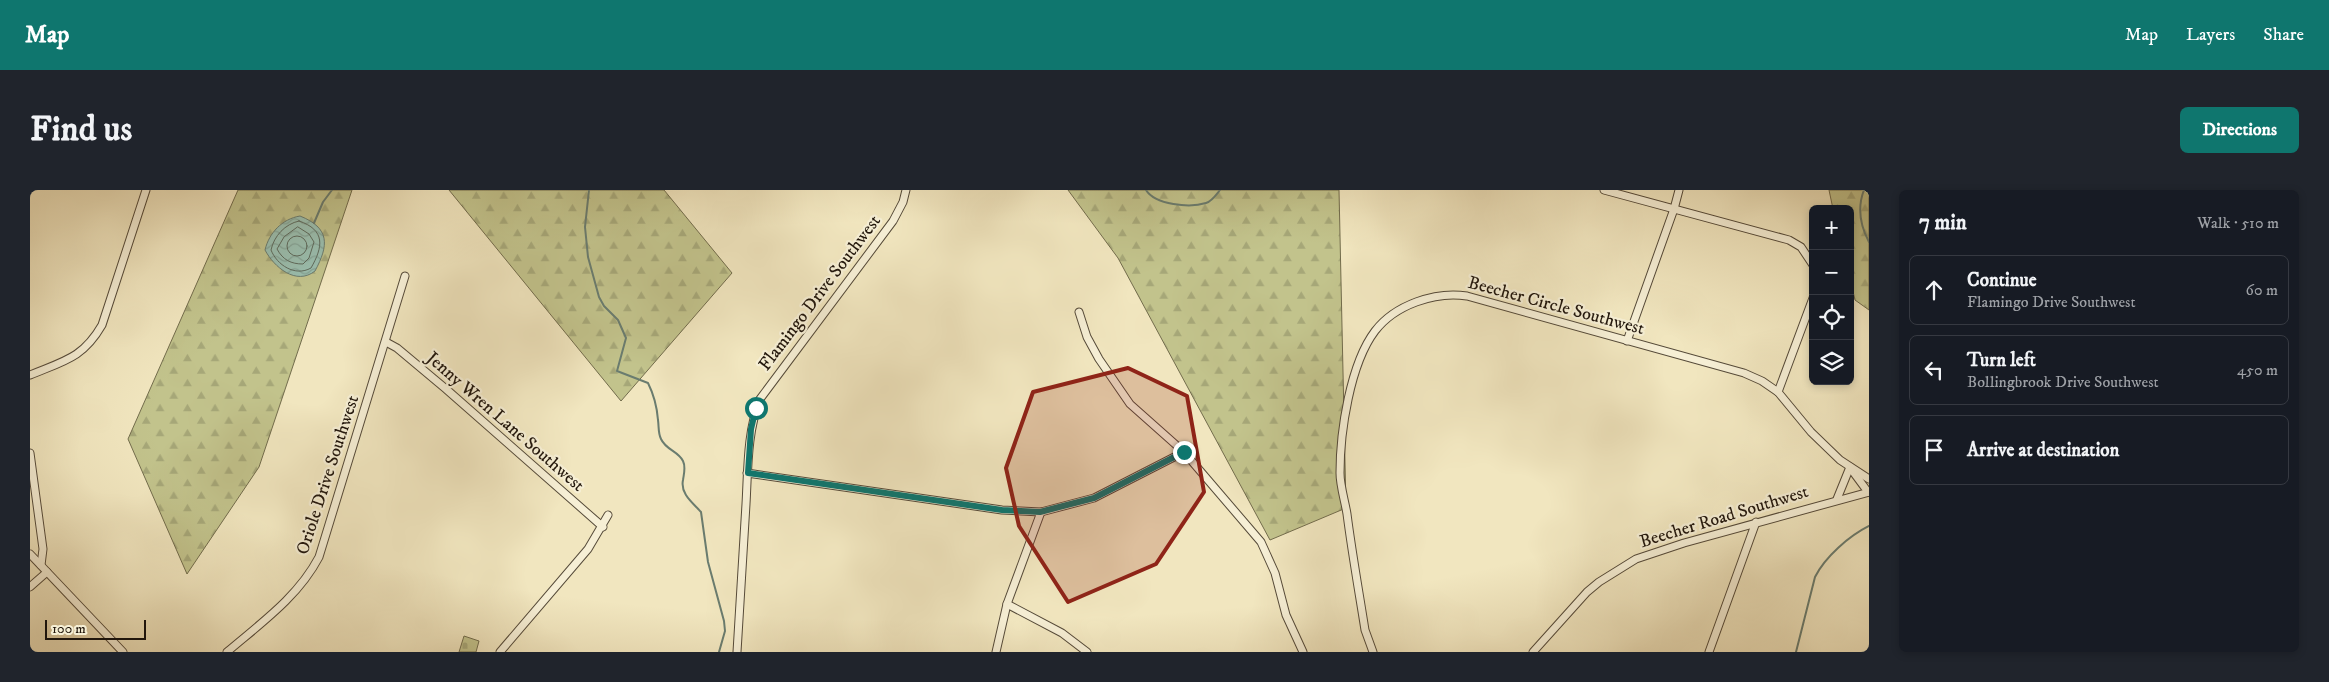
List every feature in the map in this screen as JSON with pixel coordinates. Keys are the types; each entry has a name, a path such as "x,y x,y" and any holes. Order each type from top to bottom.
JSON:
{"street":[{"path":"30,375 79,354 93,341 102,325 146,190"},
{"name":"Flamingo Drive Southwest","path":"737,652 751,429 760,399 893,221 903,202 906,190"},
{"path":"1604,190 1789,240 1801,248 1809,259"},
{"path":"1627,341 1679,190"},
{"name":"Oriole Drive Southwest","path":"227,652 284,604 300,587 319,557 405,276"},
{"name":"Beecher Circle Southwest","path":"1373,652 1365,630 1340,476 1343,426 1357,369 1374,332 1398,311 1420,300 1458,295 1744,373 1762,381 1778,392 1811,432 1840,460 1869,479"},
{"path":"1778,392 1809,309"},
{"path":"1079,312 1088,337 1099,359 1130,404 1184,452 1261,542 1275,573 1286,615 1304,652"},
{"name":"Jenny Wren Lane Southwest","path":"386,342 397,348 446,389 603,527"},
{"path":"748,473 1002,510 1040,512 1094,498 1184,452"},
{"path":"30,453 43,548 41,565"},
{"path":"1837,499 1850,467"},
{"name":"Beecher Circle Southwest","path":"1850,467 1869,492"},
{"name":"Beecher Road Southwest","path":"1534,652 1587,592 1599,582 1636,559 1684,542 1837,499 1869,492"},
{"path":"996,652 1007,604 1040,512"},
{"path":"500,652 588,549 608,516"},
{"path":"1709,652 1756,522"},
{"path":"30,554 123,652"},
{"path":"30,587 47,572"},
{"path":"1007,604 1062,632 1088,652"}],"highlighted area":[{"path":"1128,368 1187,396 1204,492 1156,564 1068,602 1019,526 1006,468 1033,392"}],"green space":[{"path":"238,190 352,190 259,467 187,574 128,439"},
{"path":"449,190 664,190 732,273 621,401"},
{"path":"1068,190 1339,190 1346,508 1270,540 1118,258"},
{"path":"1829,190 1869,190 1869,310 1855,300 1854,296 1854,205 1832,205"},
{"path":"464,636 479,641 476,652 459,652"}],"water":[{"path":"300,216 317,226 322,232 324,245 320,262 315,271 308,275 300,276 293,275 280,268 265,250 277,228 288,220"}],"waterway":[{"path":"314,223 323,202 332,190"},
{"path":"589,190 585,227 588,257 599,297 604,306 618,320 626,338 617,371 648,383 656,406 661,439 684,463 683,490 701,512 708,562 724,621 725,631 719,652"},
{"path":"1146,190 1157,199 1182,205 1208,202 1220,190"},
{"path":"1864,190 1860,216 1869,242"},
{"path":"1796,652 1815,577 1819,569 1838,548 1869,526"}],"route":[{"path":"756,408 751,429 748,473 1002,510 1040,512 1066,507 1094,498 1184,452"}]}
